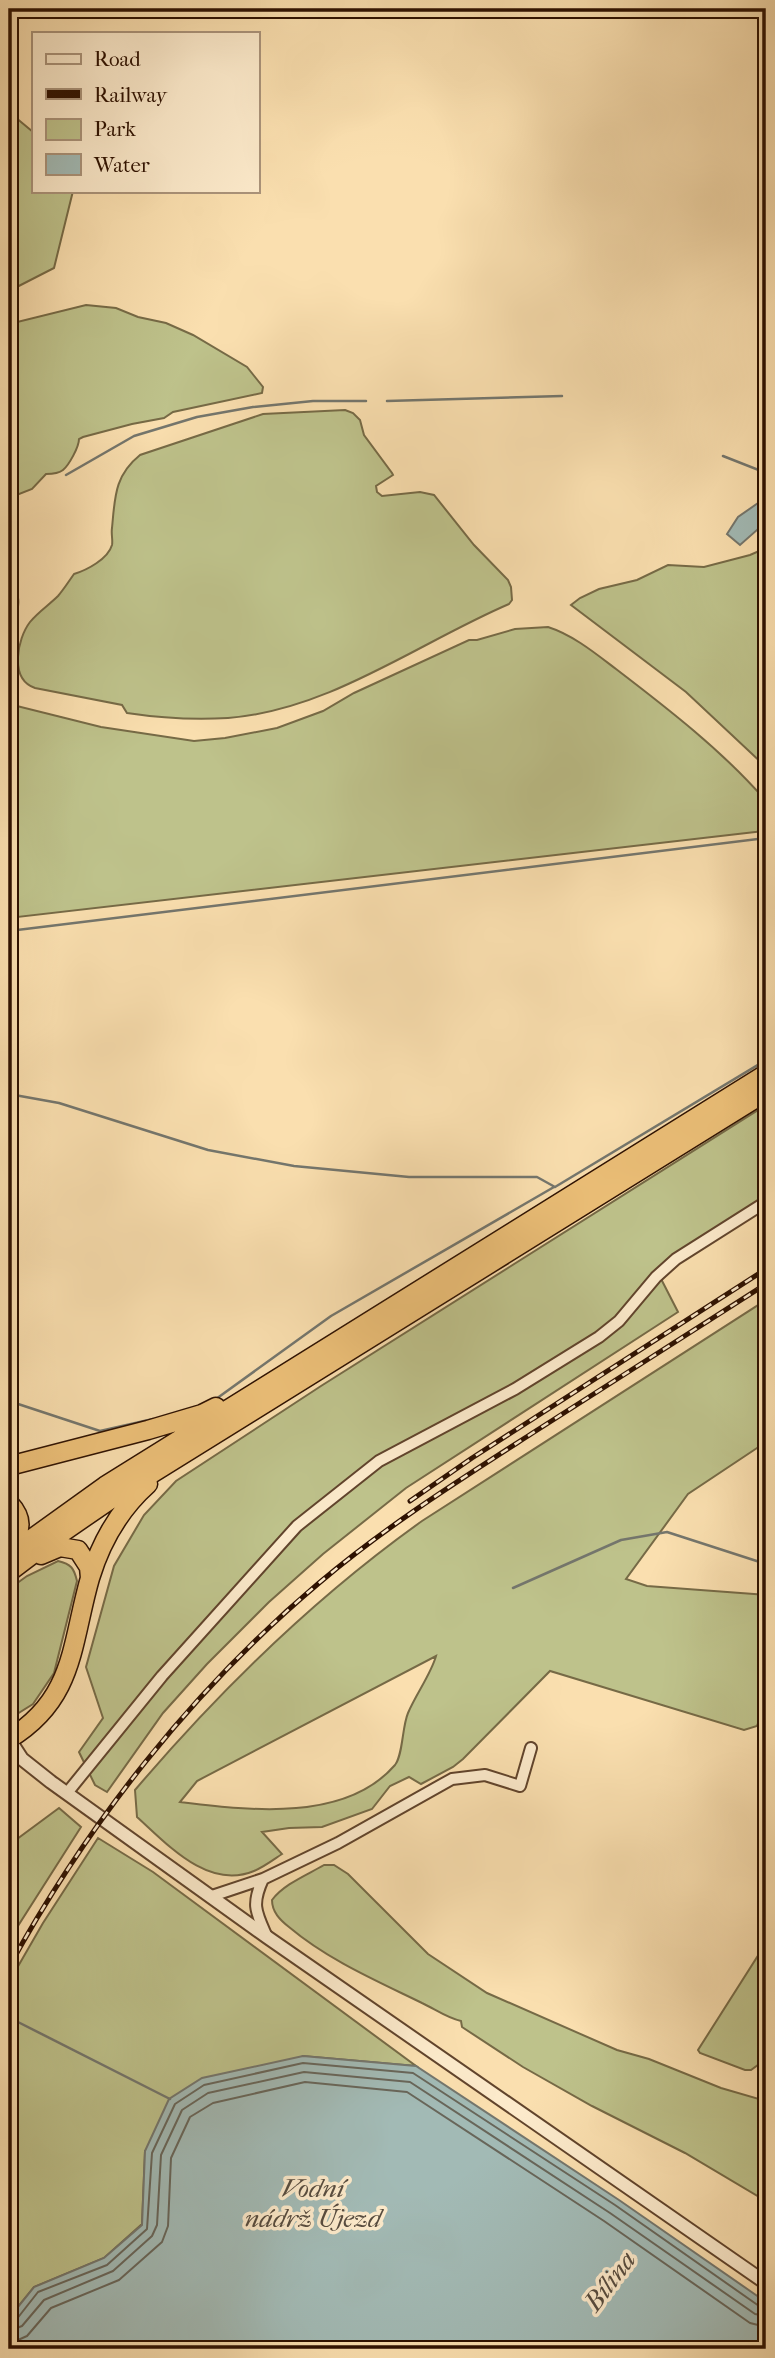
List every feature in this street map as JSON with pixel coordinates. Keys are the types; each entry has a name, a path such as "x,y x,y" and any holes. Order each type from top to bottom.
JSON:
{"highway":[{"path":"9,1555 38,1531 105,1486 766,1074"},
{"path":"9,1574 61,1534 177,1458 766,1092"},
{"path":"9,1466 202,1413 294,1369"},
{"path":"9,1739 29,1726 55,1696 73,1656 90,1578 104,1542 122,1511 177,1458"},
{"path":"9,1503 20,1517 18,1534 9,1546"},
{"path":"9,1574 45,1553 68,1547 78,1550 84,1557 90,1578"}],"street":[{"path":"67,1793 162,1676 297,1526 379,1461 515,1389 599,1337 619,1321 656,1277 677,1259 766,1202"},
{"path":"9,1739 22,1759 267,1937 766,2283"},
{"path":"212,1896 263,1879 338,1843 452,1779 485,1775 520,1786 531,1748"},
{"path":"263,1879 256,1893 255,1908 267,1937"}],"green space":[{"path":"9,112 32,131 32,192 73,192 54,268 9,291"},
{"path":"86,305 116,308 138,317 166,323 193,335 247,367 263,387 262,393 173,412 164,418 83,437 79,439 73,456 63,470 46,474 32,489 9,498 9,324"},
{"path":"345,410 360,420 364,435 393,475 376,486 377,492 382,496 420,492 434,495 474,545 508,580 512,600 509,604 338,689 266,712 228,718 178,718 127,713 122,705 35,688 21,676 18,658 25,629 33,618 58,596 74,574 96,563 110,550 117,488 125,471 140,455 263,414"},
{"path":"766,548 766,767 686,692 571,605 599,589 637,580 668,565 704,567"},
{"path":"9,591 18,598 18,602 9,628"},
{"path":"548,627 575,640 600,657 675,715 732,765 766,801 764,831 9,918 9,704 101,727 194,741 225,738 277,728 323,711 354,693 469,640 515,629"},
{"path":"766,1105 766,1197 657,1271 678,1312 406,1488 323,1554 269,1602 207,1664 163,1713 107,1792 95,1785 79,1752 103,1718 86,1667 114,1566 144,1515 176,1481 321,1386"},
{"path":"766,1300 766,1442 688,1494 626,1579 647,1586 766,1595 766,1704 757,1726 744,1730 550,1671 463,1759 421,1784 409,1777 390,1786 372,1809 322,1827 262,1832 282,1854 254,1871 221,1875 190,1862 137,1817 135,1790 201,1716 270,1646 344,1581 422,1521","holes":["436,1656 408,1713 398,1760 374,1784 350,1796 323,1804 294,1808 235,1808 180,1802 197,1781"]},
{"path":"58,1561 71,1567 77,1581 54,1673 33,1704 9,1719 9,1589 27,1576"},
{"path":"59,1808 81,1827 9,1940 9,1845"},
{"path":"98,1838 153,1872 416,2066 303,2056 145,2151 142,2224 104,2258 34,2287 9,2318 9,1982"},
{"path":"324,1865 334,1865 348,1874 428,1954 487,1993 617,2050 649,2059 721,2088 766,2101 766,2201 685,2153 523,2067 462,2027 461,2021 353,1969 304,1939 280,1919 273,1908 272,1900 289,1885"},
{"path":"766,1943 766,2059 751,2070 745,2070 698,2050"}],"water":[{"path":"758,503 766,512 766,522 740,545 727,534 738,517"},
{"name":"Vodní nádrž Újezd","path":"303,2056 416,2066 619,2200 766,2302 766,2349 9,2349 9,2318 34,2287 104,2258 142,2225 145,2151 169,2099 202,2078"}],"waterway":[{"path":"387,401 562,396"},
{"path":"66,475 134,436 197,417 253,407 313,401 366,401"},
{"path":"723,456 766,473"},
{"path":"9,931 766,838"},
{"path":"9,1094 59,1103 208,1150 294,1166 409,1177 537,1177 555,1187 766,1060"},
{"path":"216,1399 331,1316 554,1187"},
{"path":"9,1401 100,1431 153,1419"},
{"path":"513,1588 621,1540 667,1532 766,1564"},
{"path":"14,2020 170,2099"}],"railway":[{"path":"410,1501 472,1458 766,1269"},
{"path":"9,1967 73,1861 146,1761 186,1713 273,1624 344,1562 422,1505 766,1284"}],"water label":[{"name":"Bílina","path":"610,2281"}]}
